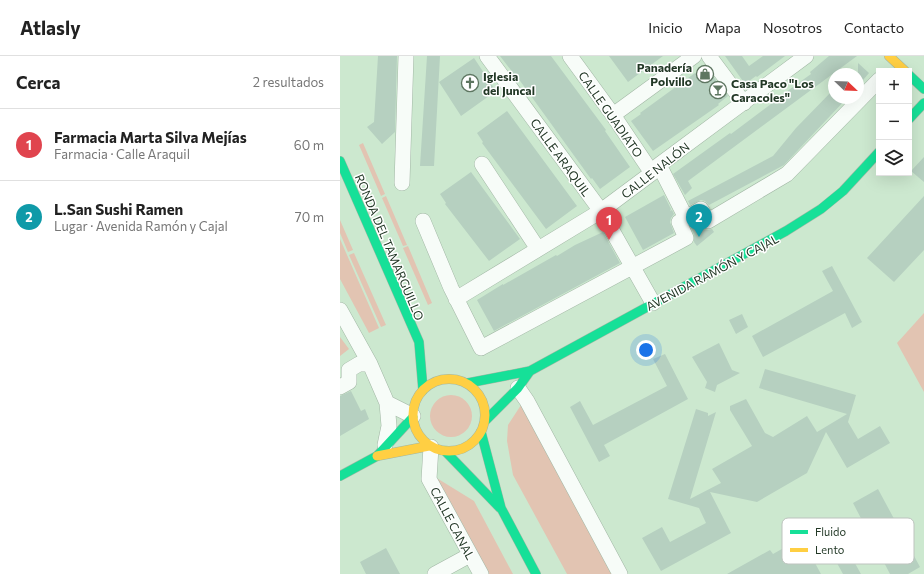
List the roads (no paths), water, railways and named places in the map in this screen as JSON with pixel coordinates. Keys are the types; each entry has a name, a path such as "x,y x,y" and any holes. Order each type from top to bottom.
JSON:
{"main road":[{"path":"912,78 924,89"},
{"path":"912,116 924,103"},
{"name":"AVENIDA RAMÓN Y CAJAL","path":"530,371 786,231 821,209 843,191 876,155"},
{"name":"RONDA DEL TAMARGUILLO","path":"340,161 418,342 423,390"},
{"name":"RONDA DEL TAMARGUILLO","path":"418,342 428,353"},
{"path":"442,368 452,378 468,384 478,393 484,406 486,420"},
{"path":"468,384 530,371"},
{"path":"381,452 435,448 459,450 472,443 482,432 486,420 518,388 530,371"},
{"path":"452,378 431,384 423,390 415,403 413,416 418,434 501,508"},
{"path":"340,476 381,452 413,416"},
{"path":"482,432 501,508 536,574"}],"street":[{"path":"402,183 406,56"},
{"name":"CALLE ARAQUIL","path":"487,56 601,211 653,303"},
{"name":"CALLE GUADIATO","path":"570,56 613,115 656,169 686,218"},
{"path":"613,115 694,56"},
{"path":"709,56 744,103"},
{"name":"CALLE NALÓN","path":"456,299 601,211 806,56"},
{"path":"423,221 456,299 481,348 686,238 679,222 701,209 708,221 787,174 876,83"},
{"path":"482,164 538,249"},
{"path":"340,310 370,364 387,403 390,426 381,452"},
{"path":"340,387 349,382 349,370 359,364 370,364"},
{"path":"518,388 530,406 620,574"},
{"path":"387,403 413,416"},
{"name":"CALLE CANAL","path":"435,448 429,479 481,574"},
{"path":"435,574 470,555"}],"place":[{"name":"Panadería Polvillo","path":"705,74"},
{"name":"Iglesia del Juncal","path":"470,83"},
{"name":"Casa Paco \"Los Caracoles\"","path":"718,90"},
{"name":"L.San Sushi Ramen","path":"699,237"},
{"name":"Farmacia Marta Silva Mejías","path":"609,240"}]}
